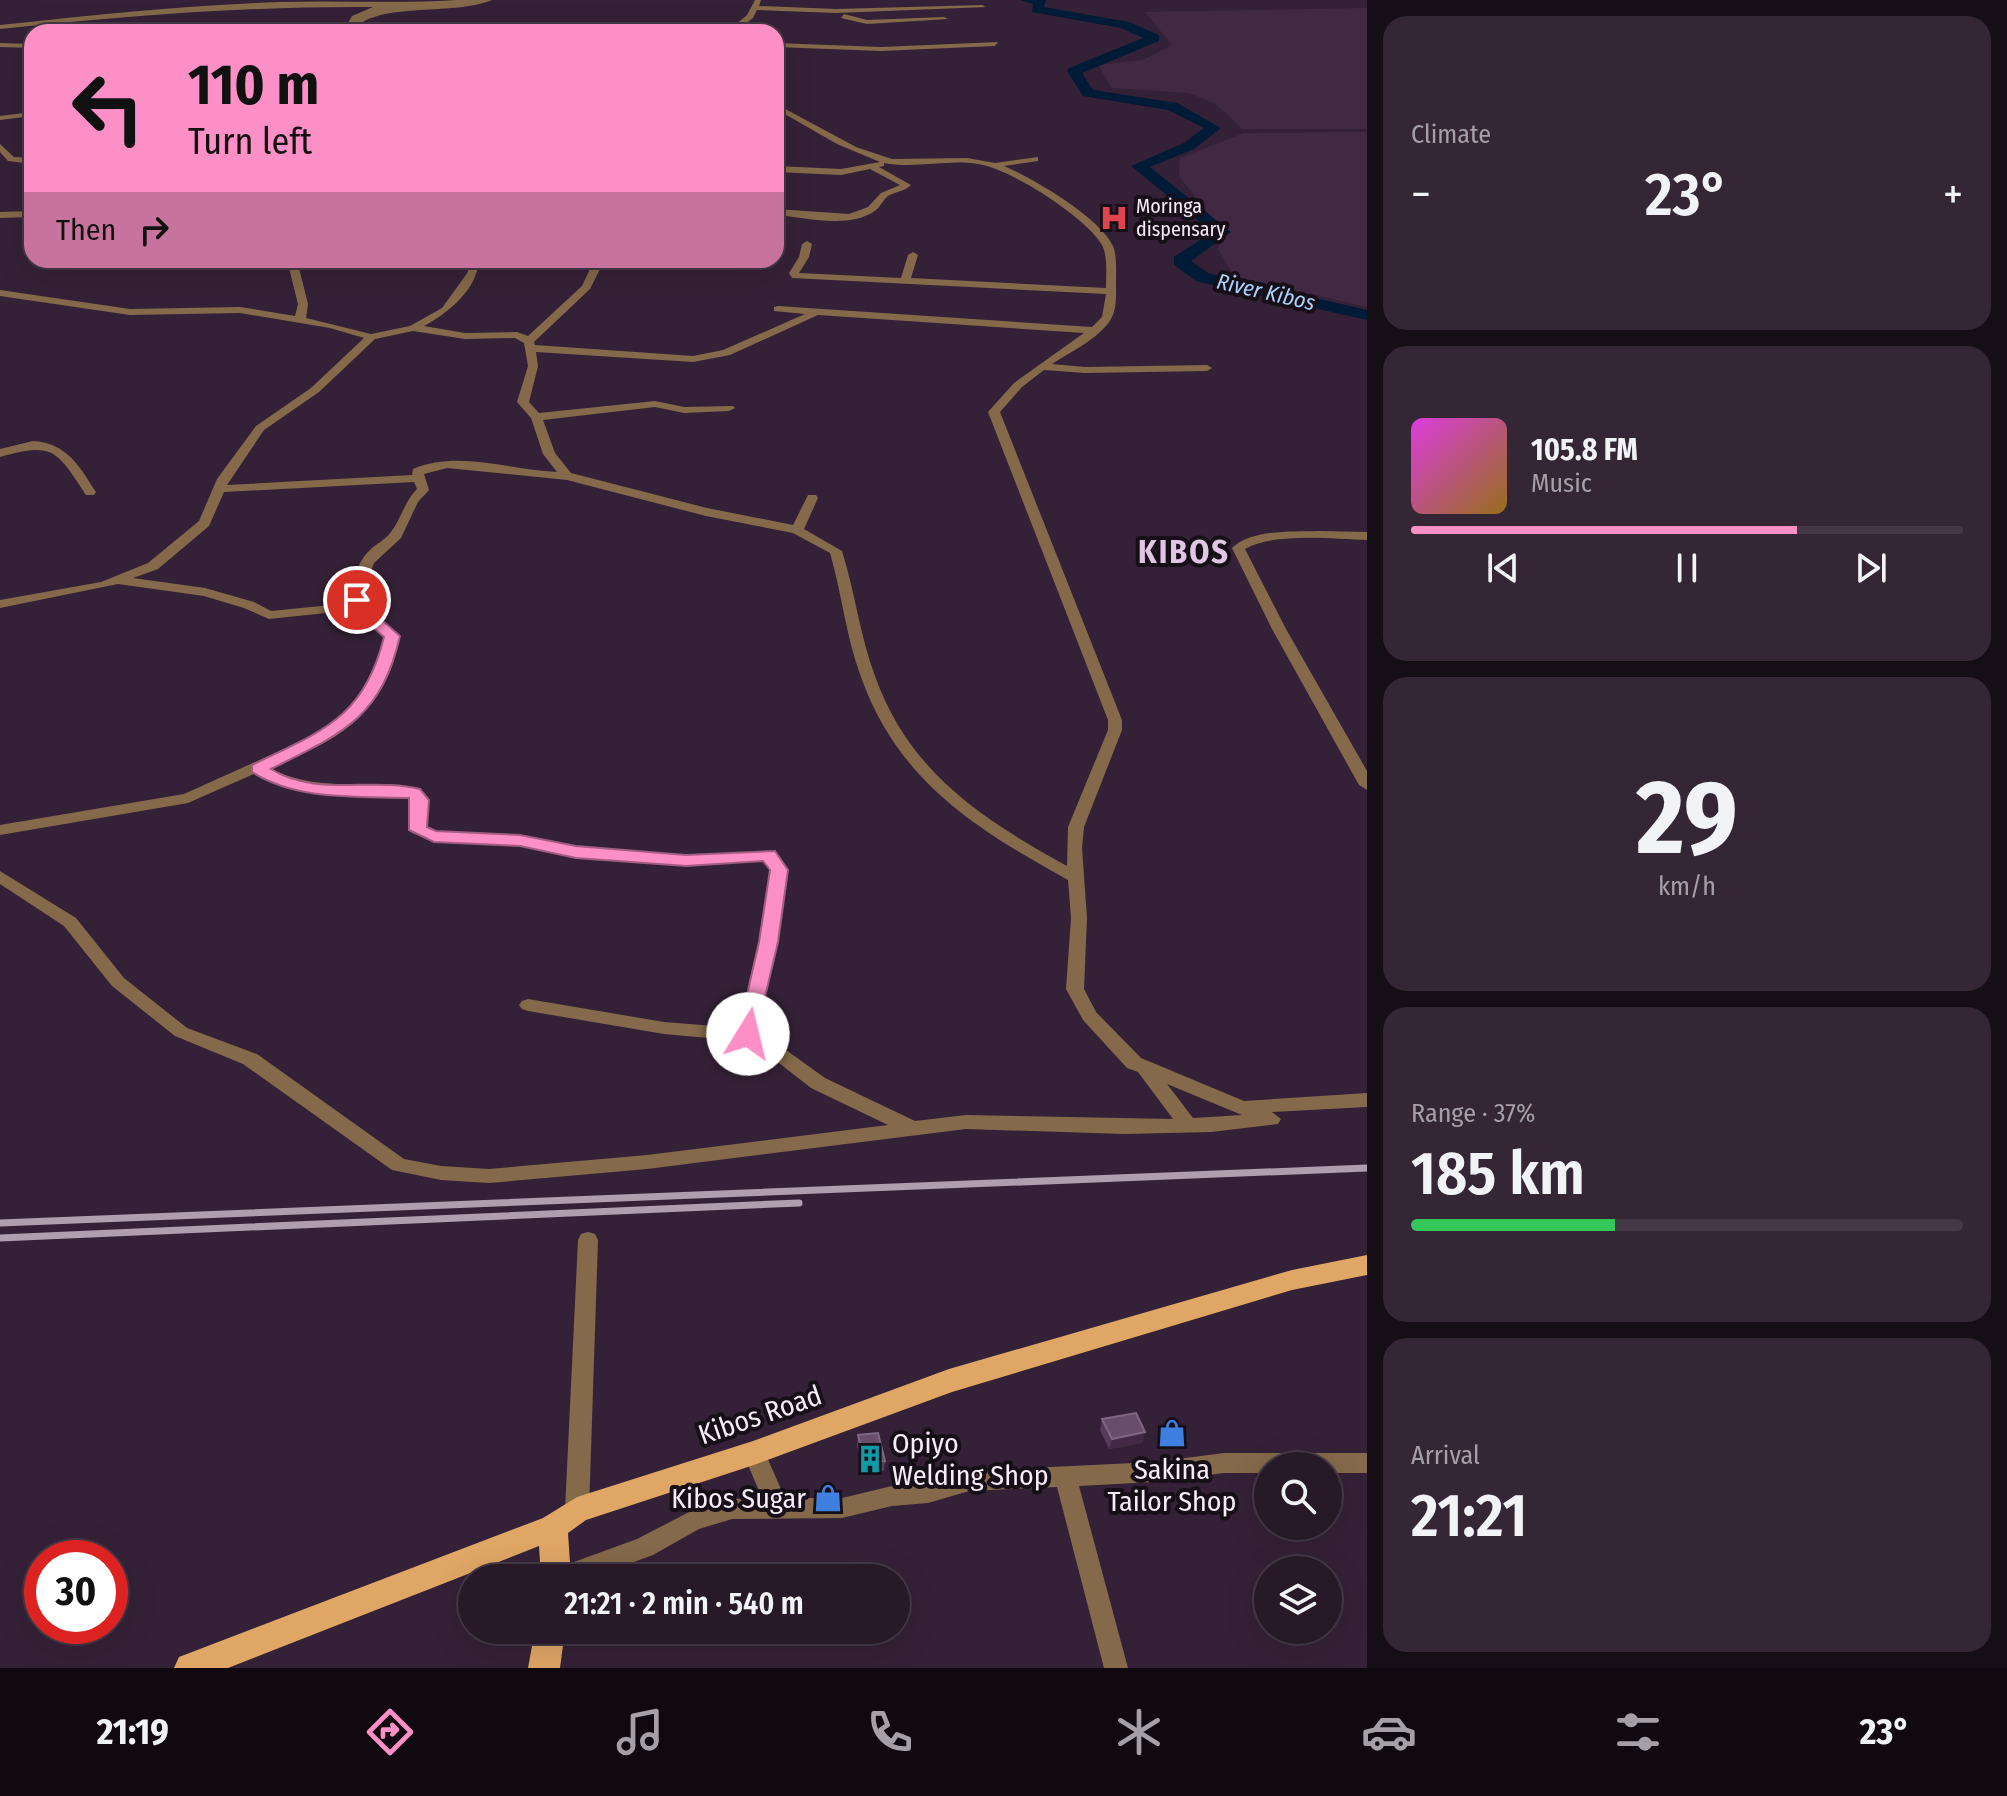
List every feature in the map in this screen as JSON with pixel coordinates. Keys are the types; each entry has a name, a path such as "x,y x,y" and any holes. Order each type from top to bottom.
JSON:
{"main road":[{"name":"Kibos Road","path":"190,1668 565,1519 949,1381 1292,1280 1367,1265"},
{"path":"560,1564 565,1519"},
{"path":"544,1668 548,1644"}],"street":[{"path":"27,24 280,4 381,5 488,0"},
{"path":"738,24 757,4 836,11 982,7"},
{"path":"352,24 355,18 381,5"},
{"path":"836,11 867,22 990,17"},
{"path":"867,22 881,49"},
{"path":"0,27 24,24"},
{"path":"784,45 881,49 995,44"},
{"path":"0,45 24,46"},
{"path":"784,112 822,133 887,160 970,160 996,165 1035,159"},
{"path":"0,118 24,115"},
{"path":"0,147 11,159 24,160"},
{"path":"784,169 841,172 873,167 887,160"},
{"path":"996,165 1097,231 1109,248 1107,317 1095,330 1041,367 997,406 995,415 1115,720 1105,755 1080,809 1074,848 1079,918 1073,972 1075,989 1089,1016 1110,1041 1147,1071 1188,1125"},
{"path":"784,213 819,217 857,213 873,208 883,196 906,185 873,167"},
{"path":"0,215 24,214"},
{"path":"807,244 794,275 1110,291"},
{"path":"906,279 913,255"},
{"path":"294,268 303,304 300,319"},
{"path":"0,293 130,312 240,310 300,319 371,337 413,328 452,305 473,268"},
{"path":"529,345 586,287 596,268"},
{"path":"778,309 813,314 991,321 1095,330"},
{"path":"413,328 465,336 517,335 529,345 693,359 726,353 813,314"},
{"path":"0,604 120,581 153,566 197,532 209,516 218,489 260,428 315,390 371,337"},
{"path":"529,345 533,366 523,402 536,417 549,454 567,476"},
{"path":"1041,367 1085,370 1207,368"},
{"path":"536,417 659,403 684,410 729,408"},
{"path":"0,453 26,447 52,447 77,466 90,492"},
{"path":"358,606 359,584 367,563 396,535 413,500 423,490 417,472 433,465 567,476 706,512 797,530 836,551 868,677 880,711 905,754 920,772 998,835 1075,877"},
{"path":"218,489 418,478"},
{"path":"797,530 812,498"},
{"path":"1367,536 1300,534 1253,541 1238,548 1279,629 1367,785"},
{"path":"0,830 188,798 331,733 372,691 384,670 392,636 358,606 269,615 249,605 205,592 120,581"},
{"path":"258,768 278,781 311,787 414,793 420,800 418,830 434,836 520,840 576,852 686,861 768,855 779,870 768,942 748,1034"},
{"path":"0,876 70,922 118,982 181,1032 250,1059 399,1165 441,1173 503,1175 706,1156 966,1122 1125,1127 1271,1119 1192,1084 1147,1071"},
{"path":"528,1005 664,1028 748,1034 767,1040 818,1083 910,1127"},
{"path":"1245,1107 1367,1100"},
{"path":"565,1519 588,1240"},
{"path":"754,1453 778,1508"},
{"path":"597,1564 645,1547 693,1520 732,1509 842,1508 892,1496 941,1490 969,1481 1154,1472 1224,1463 1367,1463"},
{"path":"1065,1475 1116,1668"}],"shaded area":[{"path":"1367,8 1367,129 1242,129 1216,104 1189,93 1112,88 1098,65 1143,60 1172,45 1145,12"},
{"path":"1367,132 1367,307 1234,276 1218,249 1223,232 1179,176 1180,158 1244,133"}],"building":[{"path":"1136,1413 1145,1432 1112,1439 1102,1419"},
{"path":"878,1433 885,1461 865,1463 858,1435"}],"waterway":[{"name":"River Kibos","path":"1026,0 1041,1 1036,9 1124,25 1154,38 1074,71 1088,93 1172,106 1214,128 1189,146 1139,166 1223,232 1180,261 1202,277 1367,315"}],"railway":[{"path":"0,1223 1367,1168"},
{"path":"0,1238 799,1203"}],"place":[{"name":"Moringa dispensary","path":"1114,218"},
{"name":"Sakina Tailor Shop","path":"1172,1433"},
{"name":"Opiyo Welding Shop","path":"870,1459"},
{"name":"Kibos Sugar","path":"828,1498"}],"district":[{"name":"KIBOS","path":"1184,552"}],"route":[{"path":"357,600 358,606 392,636 384,670 372,691 331,733 258,768 278,781 323,789 414,793 420,800 418,830 434,836 520,840 576,852 686,861 768,855 774,859 779,870 768,942 751,1008 748,1034"}]}
